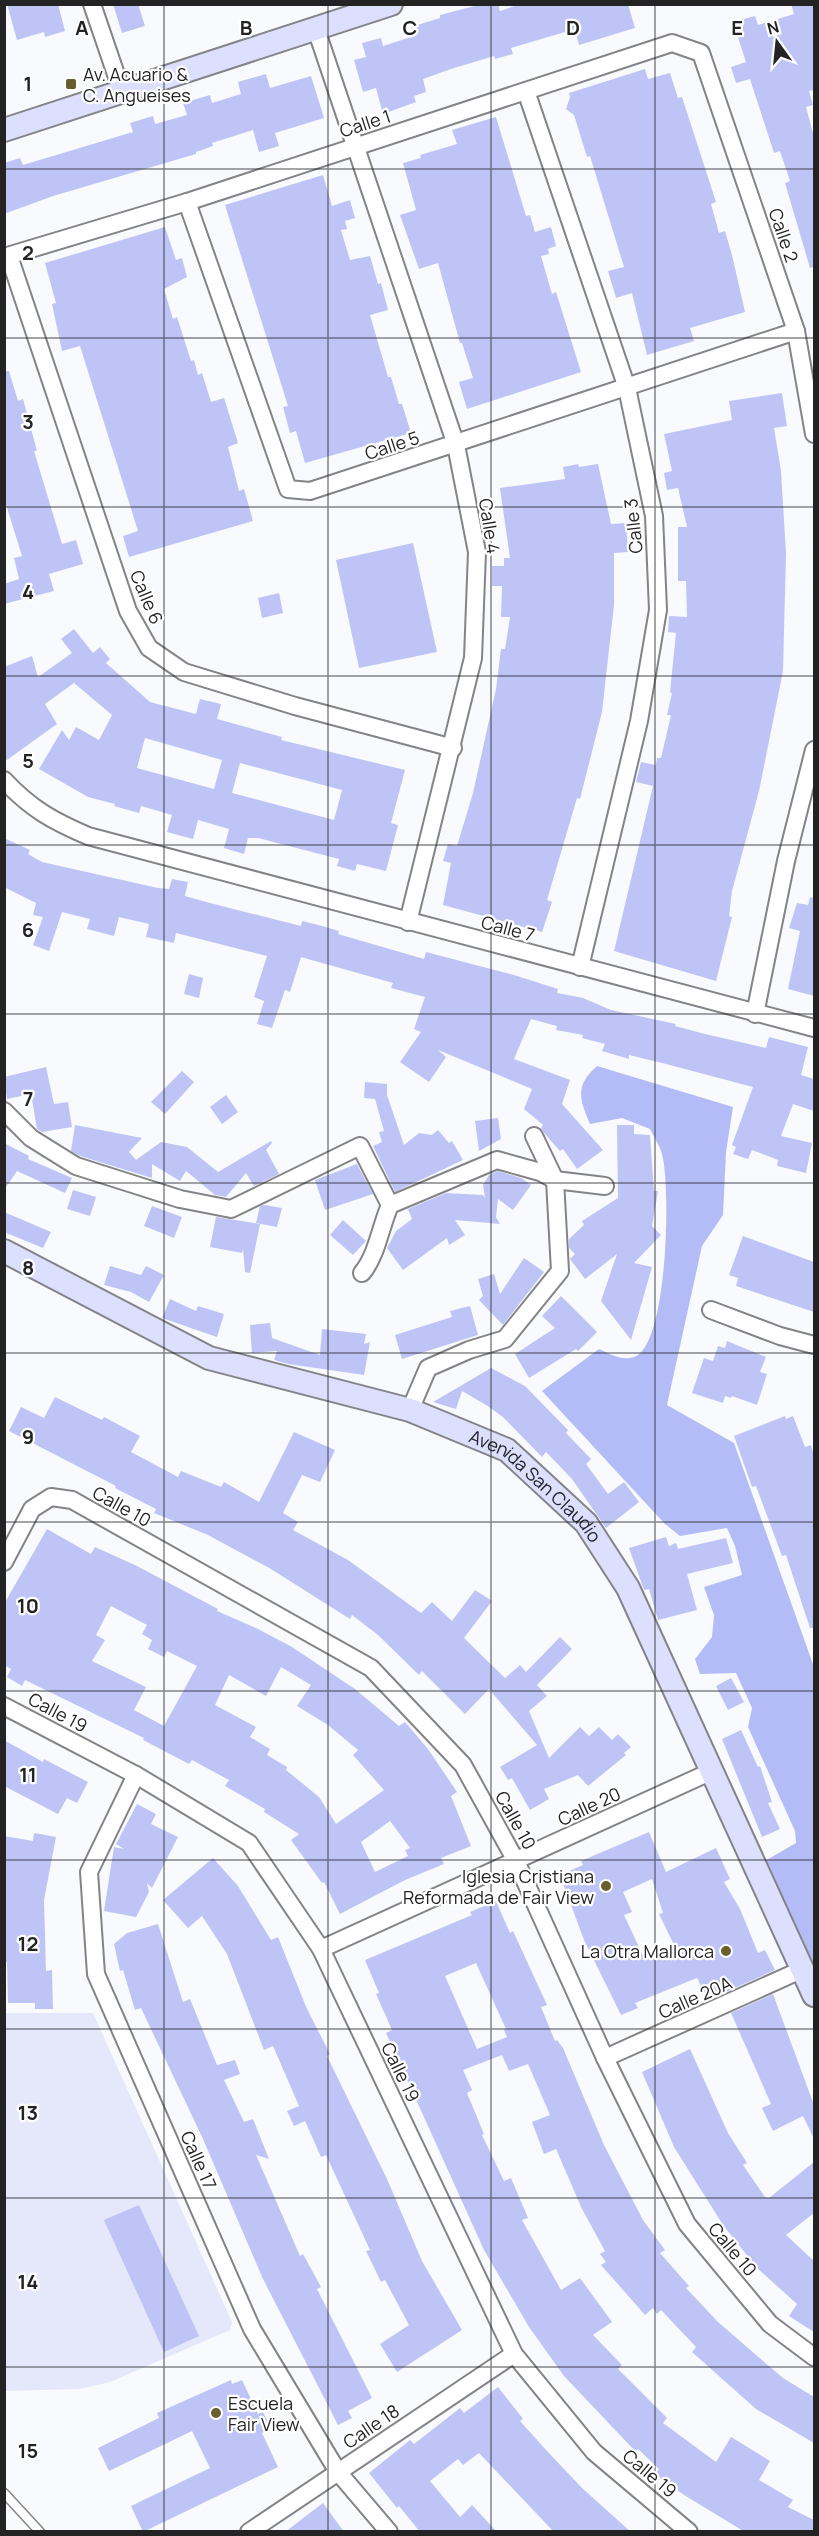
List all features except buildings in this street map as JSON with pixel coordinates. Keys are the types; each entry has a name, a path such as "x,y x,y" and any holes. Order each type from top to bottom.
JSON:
{"street":[{"path":"92,4 122,92"},
{"path":"4,130 391,4"},
{"name":"Calle 4","path":"316,29 456,445 477,552 473,658 453,748 408,922"},
{"name":"Calle 1","path":"7,257 187,202 672,44 701,53 712,87"},
{"name":"Calle 2","path":"712,87 796,331 814,434"},
{"name":"Calle 3","path":"526,91 627,388 654,516 658,610 639,721 580,967"},
{"name":"Calle 5","path":"187,202 288,489 310,491 456,445 796,331"},
{"name":"Calle 6","path":"7,257 128,611 148,648 184,672 295,706 453,748"},
{"path":"755,1014 786,861 814,750"},
{"name":"Calle 7","path":"4,780 25,802 52,820 88,836 814,1028"},
{"path":"4,1111 31,1138 76,1166 180,1199 231,1209 360,1146 390,1205"},
{"path":"410,1410 428,1368 469,1350 504,1339 560,1271 555,1180 534,1136"},
{"path":"362,1273 372,1260 378,1231 390,1205 497,1160 540,1172 555,1180 605,1186"},
{"name":"Avenida San Claudio","path":"4,1251 209,1358 410,1410 507,1450 586,1523 628,1588 710,1772 814,1995"},
{"path":"711,1310 780,1336 814,1345"},
{"name":"Calle 10","path":"4,1562 32,1509 51,1497 72,1500 371,1668 463,1765 516,1861 605,2058 687,2224 770,2324 814,2357"},
{"name":"Calle 19","path":"4,1706 136,1775 249,1843 321,1949 514,2354 594,2452 689,2532"},
{"name":"Calle 20","path":"321,1949 710,1772"},
{"name":"Calle 17","path":"136,1775 90,1872 96,1974 252,2329 338,2472 389,2532"},
{"name":"Calle 20A","path":"605,2058 801,1970"},
{"name":"Calle 18","path":"249,2532 514,2354"}],"lane":[{"path":"4,2493 40,2532"}],"shaded area":[{"path":"597,1066 733,1107 726,1152 723,1215 702,1246 667,1405 734,1443 814,1667 814,1977 763,1862 796,1843 795,1831 748,1727 752,1708 736,1673 700,1674 695,1659 712,1637 714,1615 704,1587 742,1575 735,1546 727,1528 680,1536 665,1524 542,1391 599,1349 620,1358 634,1357 645,1346 654,1325 660,1296 666,1229 665,1171 662,1154 650,1129 622,1118 590,1124 583,1107 581,1093 585,1080"},
{"path":"5,2013 93,2013 232,2322 230,2330 110,2382 80,2389 5,2391"}],"place":[{"name":"Av. Acuario & C. Angueises","path":"71,84"},
{"name":"Iglesia Cristiana Reformada de Fair View","path":"606,1886"},
{"name":"La Otra Mallorca","path":"726,1951"},
{"name":"Escuela Fair View","path":"216,2413"}]}
